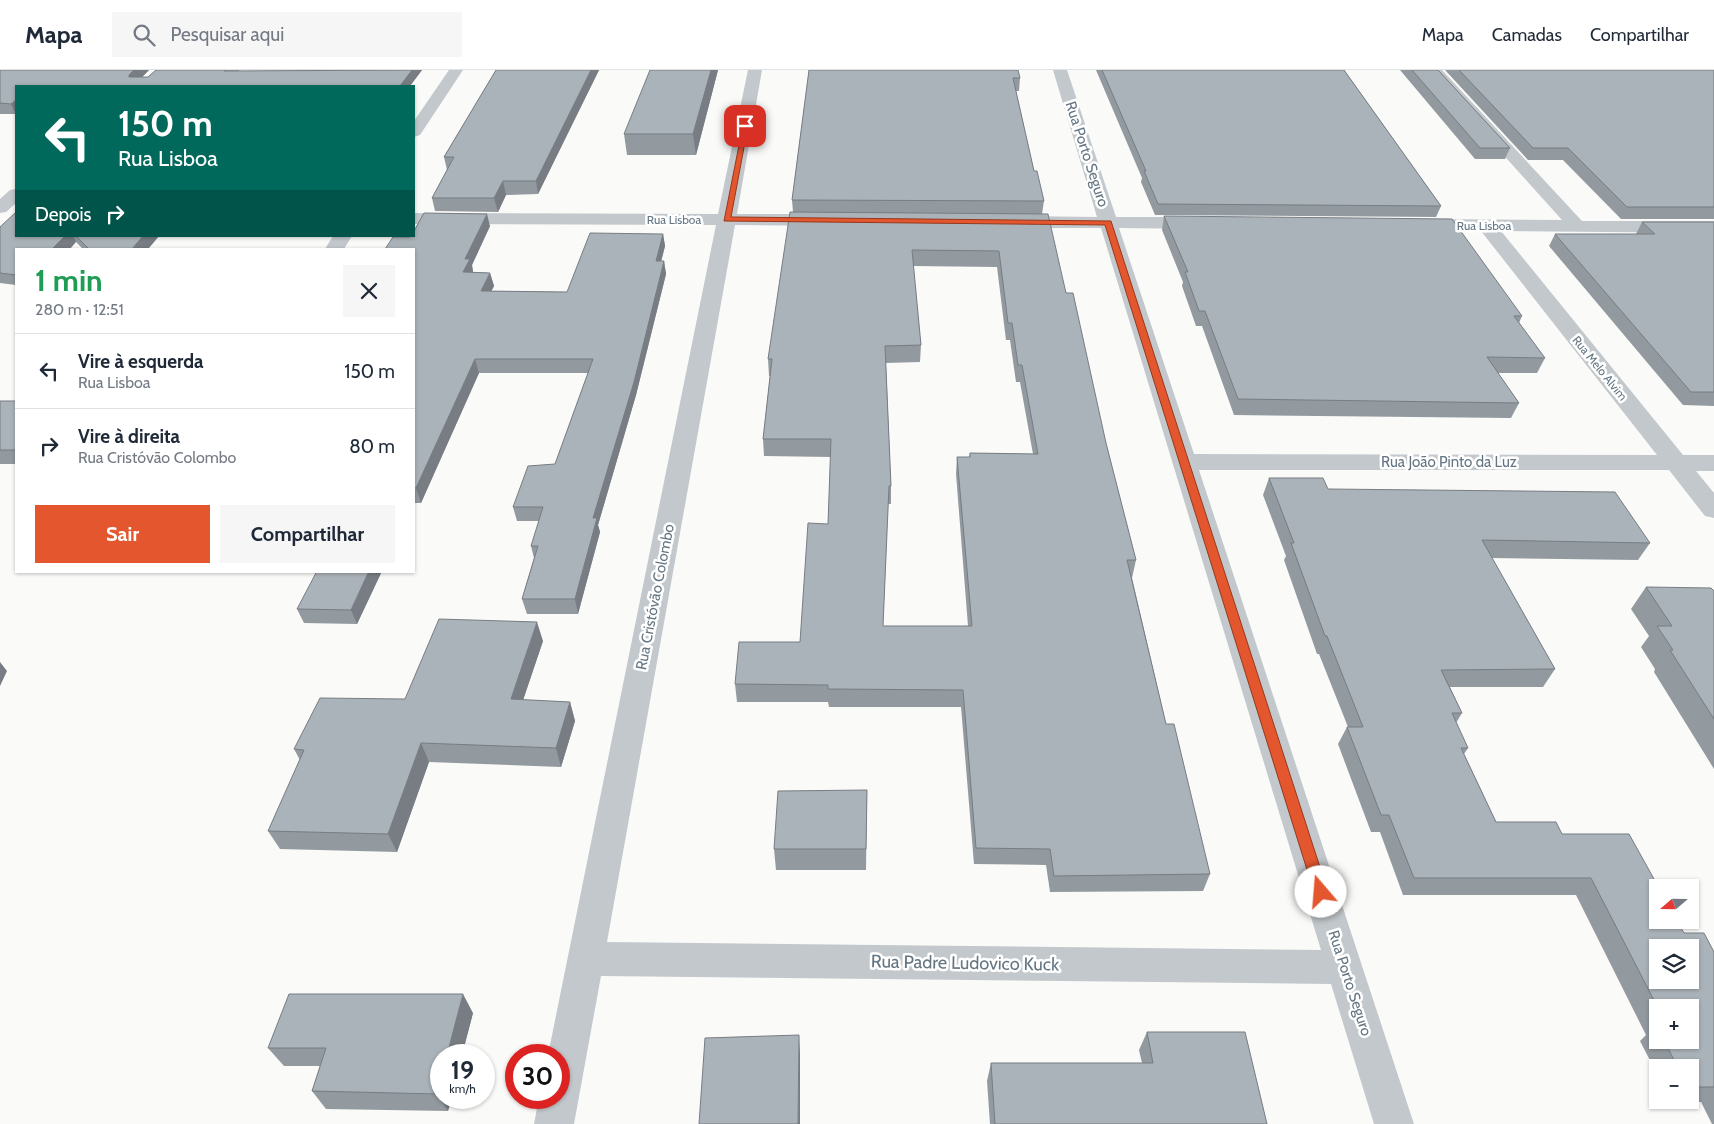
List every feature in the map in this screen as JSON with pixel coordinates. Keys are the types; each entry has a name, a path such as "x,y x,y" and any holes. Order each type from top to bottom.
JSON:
{"street":[{"path":"415,131 456,70"},
{"name":"Rua Cristóvão Colombo","path":"554,1124 756,70"},
{"name":"Rua Porto Seguro","path":"1060,70 1394,1124"},
{"path":"1434,70 1577,226"},
{"path":"0,208 15,195"},
{"path":"0,214 15,215"},
{"name":"Rua Lisboa","path":"415,218 844,220"},
{"path":"991,222 1218,223"},
{"name":"Rua Lisboa","path":"1406,225 1714,227"},
{"name":"Rua Melo Alvim","path":"1486,225 1714,510"},
{"path":"335,248 341,237"},
{"name":"Rua João Pinto da Luz","path":"1184,462 1714,462"},
{"name":"Rua Padre Ludovico Kuck","path":"586,959 1345,967"}],"building":[{"path":"0,70 134,70 129,77 148,77 156,70 412,70 401,85 15,85 15,101 11,104 0,103"},
{"path":"496,70 591,70 536,181 503,181 494,198 432,198 454,157 444,157"},
{"path":"650,70 711,70 693,134 624,134"},
{"path":"809,70 1018,70 1020,78 1013,78 1034,171 1037,171 1044,201 792,200"},
{"path":"1102,70 1344,70 1441,206 1158,204 1144,171 1146,171"},
{"path":"1412,70 1438,70 1510,148 1480,148"},
{"path":"1459,70 1714,70 1714,207 1627,207 1568,148 1533,148"},
{"path":"790,212 1048,214 1066,293 1073,293 1106,443 1136,560 1127,560 1166,724 1174,724 1210,874 1054,876 1050,849 976,848 963,690 828,689 828,685 735,684 739,642 800,642 808,523 828,524 831,439 763,439 772,359 768,359","holes":["912,250 999,251 1008,323 1012,323 1018,365 1022,365 1038,454 970,453 970,457 957,457 972,626 883,626 889,486 891,486 885,346 921,345"]},
{"path":"15,213 15,237 64,237 53,248 15,248 15,275 0,273 0,227"},
{"path":"424,213 487,214 465,259 470,259 463,272 490,273 481,291 567,292 590,233 663,234 656,261 664,261 634,382 593,518 597,518 575,599 522,599 538,546 531,546 543,507 513,507 528,466 555,464 593,359 475,359 415,488 415,248 386,248 393,237 415,237 415,229"},
{"path":"1164,216 1452,219 1522,316 1514,316 1545,358 1487,357 1519,403 1238,399 1205,311 1199,311 1185,272 1188,272"},
{"path":"1642,222 1714,222 1714,392 1691,392 1555,234 1655,234"},
{"path":"77,237 142,237 133,248 88,248"},
{"path":"0,401 15,401 15,450 0,450"},
{"path":"1269,478 1323,478 1328,489 1615,492 1650,543 1482,540 1555,669 1441,670 1462,713 1452,713 1468,748 1461,748 1496,822 1556,822 1562,834 1629,834 1654,879 1649,879 1649,929 1682,929 1684,933 1704,933 1714,952 1714,1087 1699,1087 1699,1059 1674,1059 1668,1049 1699,1049 1699,999 1653,999 1591,878 1414,878 1389,815 1381,815 1347,727 1363,727 1327,636 1325,636 1291,543 1294,543"},
{"path":"316,573 368,573 351,610 297,609"},
{"path":"1646,587 1711,588 1714,591 1714,719 1657,626 1672,626"},
{"path":"439,619 537,622 511,699 570,702 556,748 421,743 388,834 268,831 304,750 294,749 320,698 405,699"},
{"path":"867,790 866,849 774,849 778,791"},
{"path":"289,994 463,994 450,1044 430,1044 430,1094 312,1091 326,1048 268,1048"},
{"path":"1147,1032 1245,1032 1267,1124 995,1124 991,1063 1153,1063"},
{"path":"799,1035 798,1124 699,1124 705,1038"}],"route":[{"path":"745,126 727,220 1108,222 1321,892"}]}
